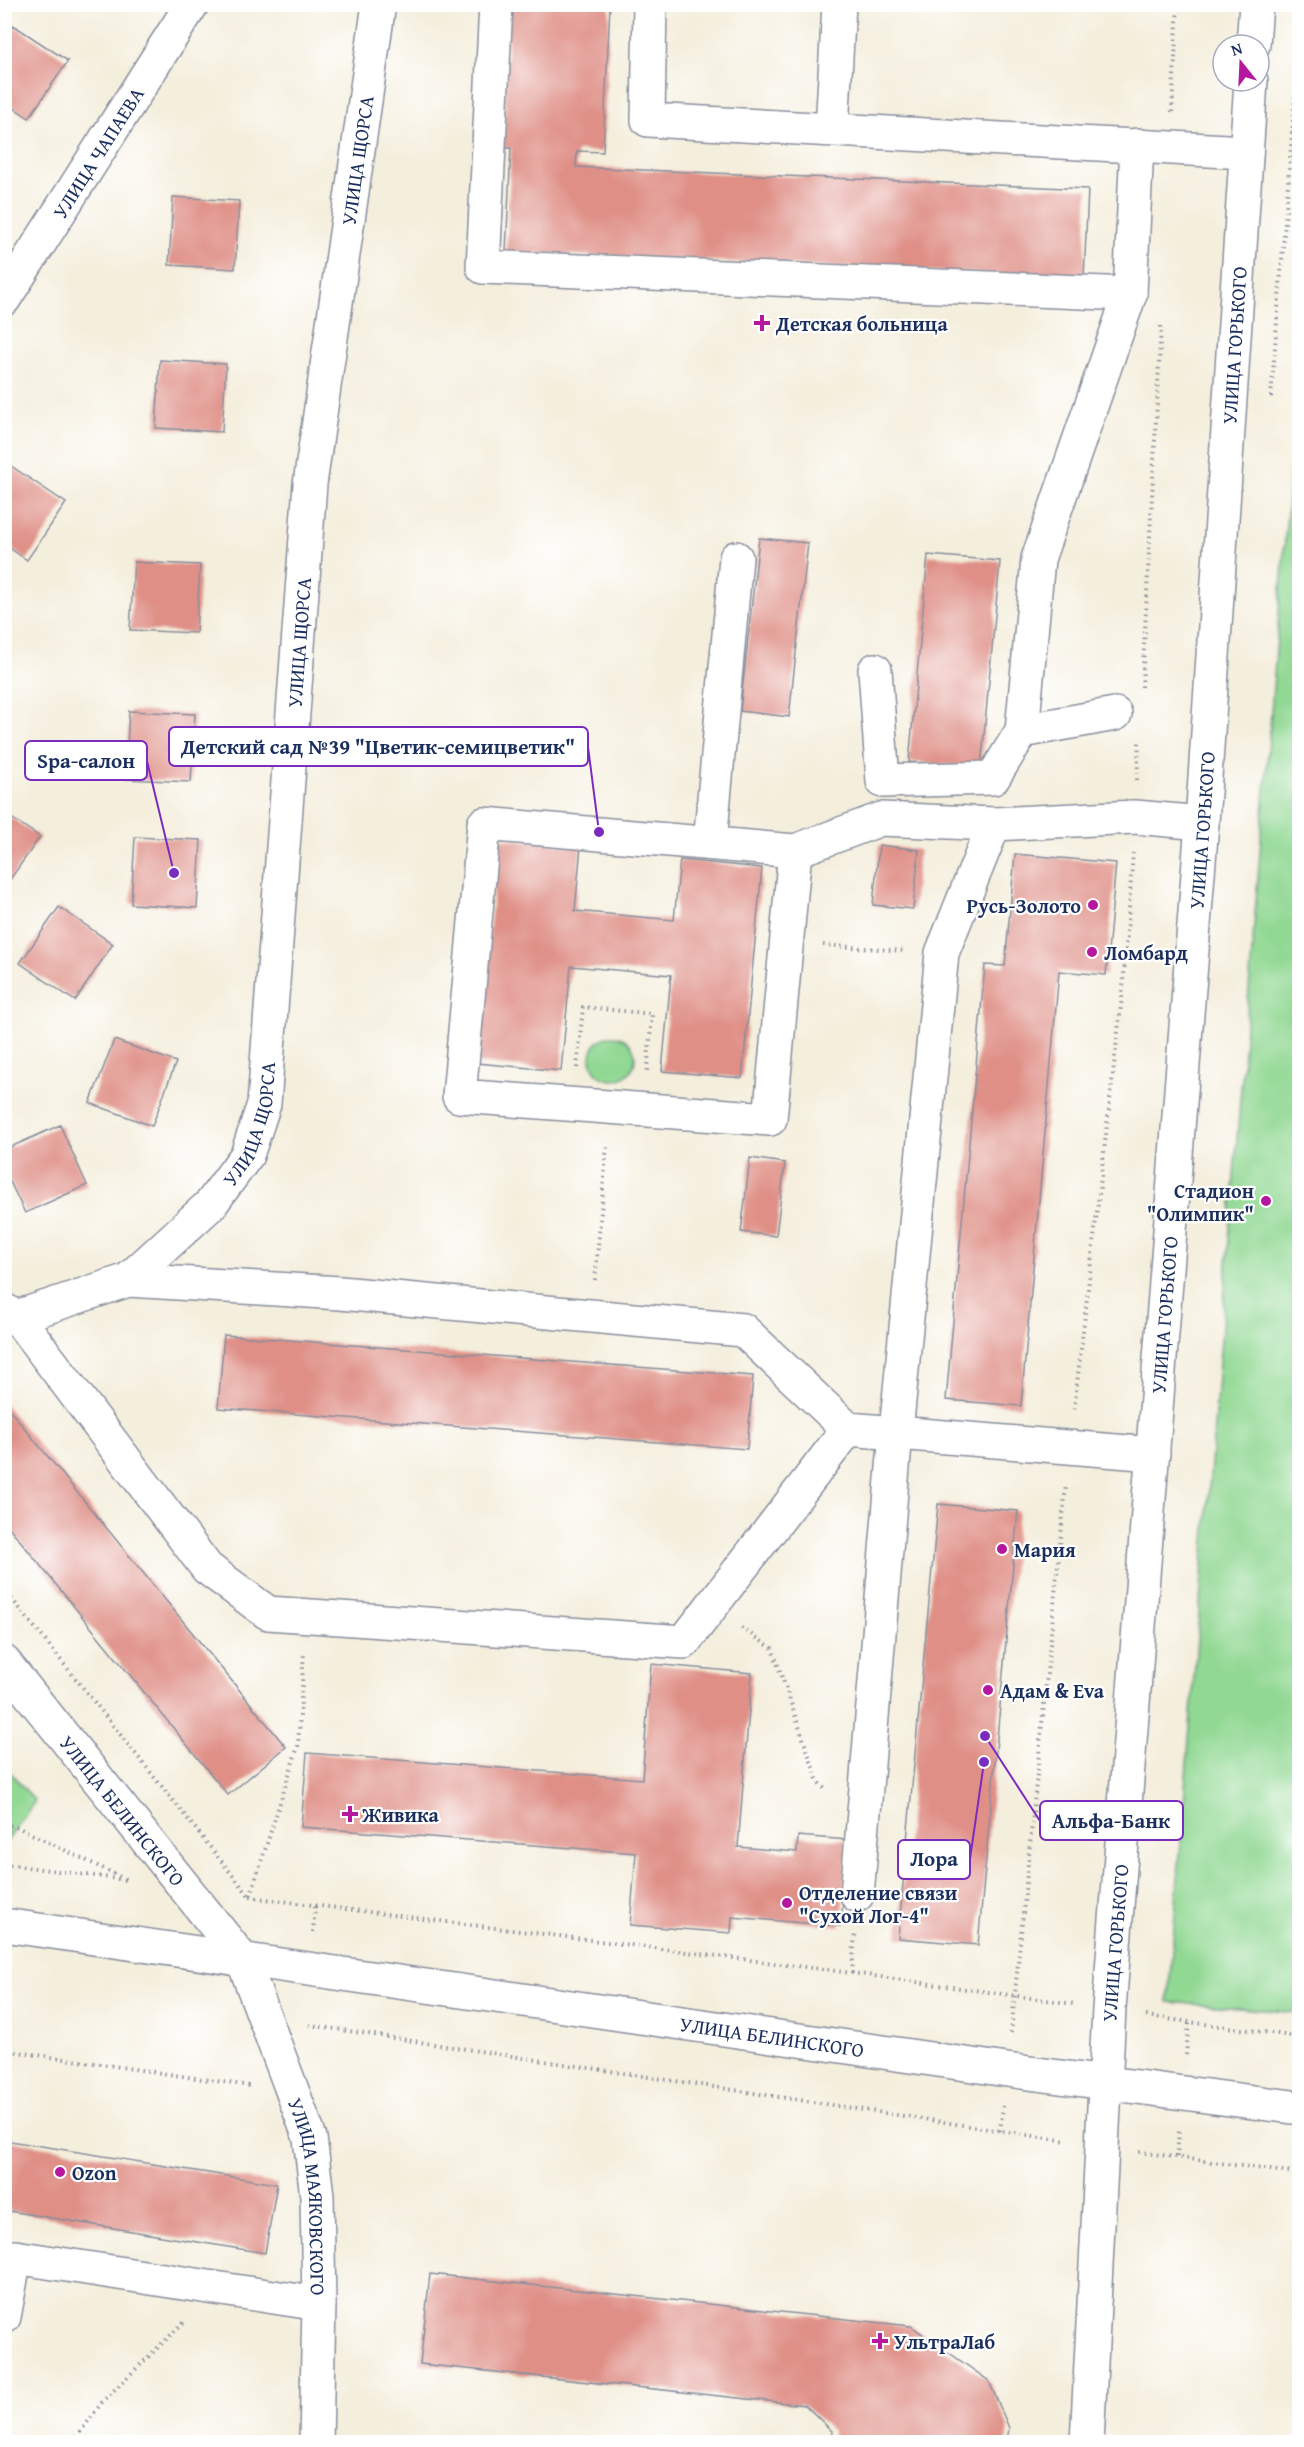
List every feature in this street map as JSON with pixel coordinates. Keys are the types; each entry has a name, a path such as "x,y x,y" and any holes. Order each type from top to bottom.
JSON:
{"street":[{"name":"УЛИЦА ЧАПАЕВА","path":"4,299 192,4"},
{"name":"УЛИЦА ЩОРСА","path":"11,1313 128,1281 211,1204 247,1155 264,1104 310,484 379,4"},
{"path":"496,4 483,267 1130,294"},
{"path":"832,129 839,4"},
{"path":"1254,33 1256,4"},
{"path":"655,9 648,120 1246,152"},
{"name":"УЛИЦА ГОРЬКОГО","path":"1087,2442 1104,2147 1109,2009 1202,823 1250,93"},
{"path":"875,670 882,781 993,778 1022,731 1038,559 1130,294 1137,145"},
{"path":"710,843 736,558"},
{"path":"1022,731 1132,715"},
{"path":"795,851 770,1119 459,1096 484,824 795,851 882,819 994,824 1135,817 1202,823"},
{"path":"857,1895 896,1432 942,953 994,824"},
{"path":"128,1281 340,1293 743,1330 848,1429 1153,1454"},
{"path":"11,1313 207,1568 268,1613 684,1642 848,1429"},
{"name":"УЛИЦА БЕЛИНСКОГО","path":"4,1662 243,1960"},
{"name":"УЛИЦА БЕЛИНСКОГО","path":"4,1925 1007,2070 1299,2108"},
{"name":"УЛИЦА МАЯКОВСКОГО","path":"243,1960 310,2138 317,2196 320,2304 316,2442"},
{"path":"4,2317 15,2257 320,2304"}],"path":[{"path":"1170,148 1178,4"},
{"path":"1000,2131 1016,1995 1070,1446 1123,988 1135,817 1132,715 1161,315"},
{"path":"787,942 942,953"},
{"path":"573,1105 583,1007 652,1014 644,1110"},
{"path":"591,1316 610,1107"},
{"path":"4,1589 250,1897 1016,1995 1299,2037"},
{"path":"710,1608 772,1648 818,1782 863,1832"},
{"path":"250,1897 298,1746 306,1616"},
{"path":"4,1824 17,1827 129,1881 4,1864"},
{"path":"309,1969 315,1906"},
{"path":"4,2050 271,2089 280,2056 293,2023 1104,2147 1299,2174"},
{"path":"73,2442 103,2401 183,2322 193,2318"}],"green space":[{"name":"Стадион \"Олимпик\"","path":"1299,363 1300,2013 1168,2002"},
{"path":"613,1036 628,1043 635,1058 628,1073 613,1080 598,1073 591,1058 598,1043"},
{"path":"4,1765 35,1801 5,1844 4,1844"}],"building":[{"path":"509,4 610,4 603,152 577,151 576,167 1088,189 1084,278 506,252 511,148 503,148"},
{"path":"13,25 68,61 29,118 4,101 4,37"},
{"path":"173,197 239,201 235,269 169,265"},
{"path":"160,360 226,364 222,432 156,428"},
{"path":"11,466 66,503 27,560 4,544 4,476"},
{"path":"759,538 808,543 789,717 740,711"},
{"path":"928,555 1000,561 981,768 909,762"},
{"path":"134,562 200,565 196,633 130,630"},
{"path":"129,711 195,714 191,782 125,779"},
{"path":"4,813 40,837 4,888"},
{"path":"135,837 201,840 197,908 131,904"},
{"path":"498,838 581,846 575,911 674,920 680,860 762,868 742,1078 662,1071 671,975 571,966 561,1071 477,1063"},
{"path":"879,845 919,850 913,909 873,905"},
{"path":"1015,854 1116,863 1106,975 1059,971 1021,1406 946,1400 985,965 1005,966"},
{"path":"59,907 113,944 75,1001 20,963"},
{"path":"114,1040 176,1062 152,1126 90,1103"},
{"path":"60,1125 87,1185 25,1213 4,1169 4,1150"},
{"path":"750,1158 785,1163 776,1236 741,1232"},
{"path":"224,1335 753,1376 747,1449 218,1408"},
{"path":"4,1403 286,1747 228,1795 4,1521"},
{"path":"938,1504 1018,1511 978,1945 898,1938"},
{"path":"651,1664 752,1673 738,1847 797,1852 798,1836 848,1840 841,1926 732,1917 731,1933 630,1925 636,1853 301,1827 307,1753 642,1779"},
{"path":"4,2140 277,2184 265,2253 4,2210"},
{"path":"430,2274 911,2326 989,2381 1009,2428 1007,2442 831,2442 832,2431 805,2405 420,2364"}],"place":[{"name":"Детская больница","path":"762,323"},
{"name":"Детский сад №39 \"Цветик-семицветик\"","path":"599,832"},
{"name":"Spa-салон","path":"174,873"},
{"name":"Русь-Золото","path":"1093,905"},
{"name":"Ломбард","path":"1092,952"},
{"name":"Стадион \"Олимпик\"","path":"1266,1201"},
{"name":"Мария","path":"1002,1549"},
{"name":"Адам & Eva","path":"988,1690"},
{"name":"Альфа-Банк","path":"985,1736"},
{"name":"Лора","path":"984,1762"},
{"name":"Живика","path":"350,1814"},
{"name":"Отделение связи \"Сухой Лог-4\"","path":"787,1903"},
{"name":"Ozon","path":"60,2172"},
{"name":"УльтраЛаб","path":"880,2341"}]}
